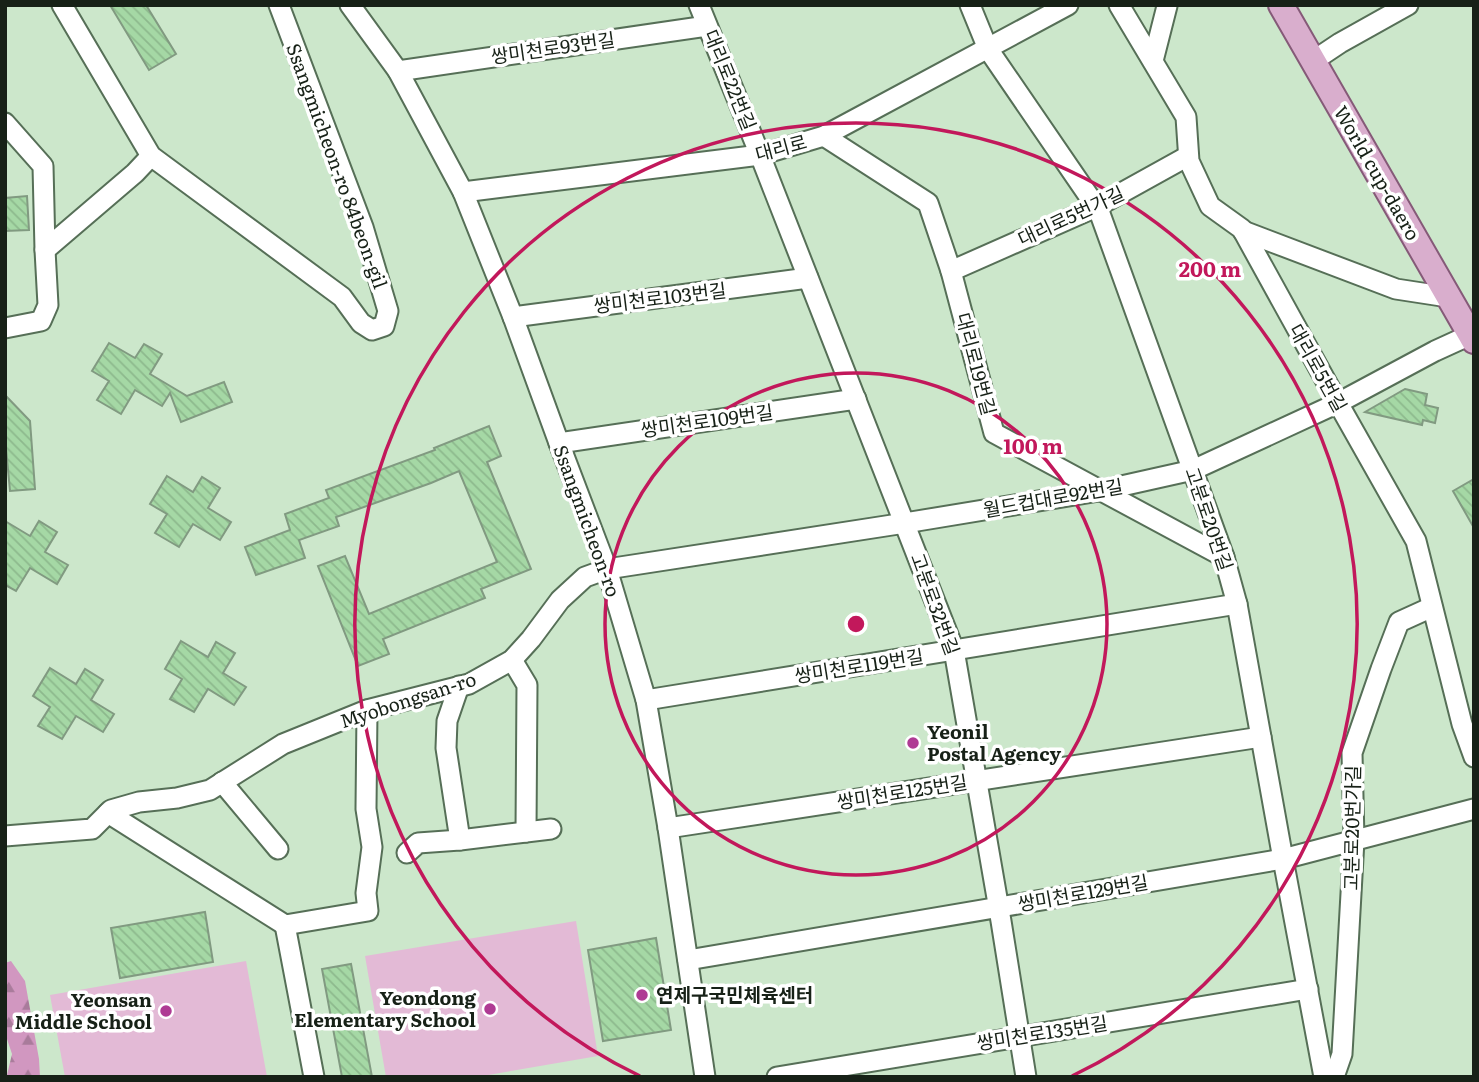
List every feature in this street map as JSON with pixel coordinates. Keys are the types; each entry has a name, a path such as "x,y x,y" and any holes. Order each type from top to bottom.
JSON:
{"main road":[{"name":"World cup-daero","path":"1281,5 1448,296 1470,329"}],"street":[{"name":"Ssangmicheon-ro 84beon-gil","path":"62,5 151,156 342,298 361,323 372,330 384,326 388,311 363,227 279,5"},
{"name":"Ssangmicheon-ro","path":"350,5 398,71 463,192 513,317 607,569 646,700 705,1077"},
{"name":"대리로22번길","path":"699,5 760,155"},
{"name":"고분로20번길","path":"971,5 988,49 1096,207 1224,557 1237,604 1324,1077"},
{"name":"대리로","path":"463,192 760,155 824,136 1068,5"},
{"name":"대리로5번길","path":"1119,5 1186,117 1189,161 1210,206 1243,231 1416,541 1462,724 1474,757"},
{"path":"1153,61 1166,5"},
{"path":"1313,61 1408,5"},
{"name":"쌍미천로93번길","path":"398,71 708,26"},
{"path":"5,122 43,166 48,305 41,321 5,328"},
{"name":"대리로19번길","path":"824,136 928,203 951,271 994,433 1224,557"},
{"name":"고분로32번길","path":"760,155 954,650 1026,1077"},
{"path":"45,250 135,173 151,156"},
{"name":"대리로5번가길","path":"951,271 1096,207 1188,156"},
{"path":"1243,231 1396,289 1448,296"},
{"name":"쌍미천로103번길","path":"513,317 808,278"},
{"name":"월드컵대로92번길","path":"607,569 1099,491 1193,470 1338,403 1470,329"},
{"name":"쌍미천로109번길","path":"559,443 856,399"},
{"name":"Myobongsan-ro","path":"5,836 92,829 111,810 139,802 177,798 210,790 284,744 367,710 469,684 512,660 560,600 585,577 607,569"},
{"name":"쌍미천로119번길","path":"646,700 1237,604"},
{"name":"고분로20번가길","path":"1334,1077 1342,1054 1354,840 1352,753 1399,622 1432,607"},
{"path":"512,660 527,685 526,832"},
{"path":"459,686 447,722 446,748 460,840"},
{"path":"108,813 285,925 368,911 366,893 372,847 366,809 367,710"},
{"name":"쌍미천로125번길","path":"668,828 1261,737"},
{"path":"222,782 278,849"},
{"name":"쌍미천로129번길","path":"688,960 1283,859 1474,809"},
{"path":"407,853 418,843 551,830"},
{"path":"285,925 314,1077"},
{"name":"쌍미천로135번길","path":"777,1077 1308,989"}],"shaded area":[{"path":"576,921 598,1056 477,1077 386,1077 365,956"},
{"path":"246,961 267,1077 65,1077 50,995"}],"green space":[{"path":"11,961 25,981 40,1077 5,1077 12,1054 5,1033 5,963"}],"building":[{"path":"110,5 146,5 176,54 149,70"},
{"path":"27,196 29,230 5,231 5,198"},
{"path":"109,343 135,358 144,344 162,354 150,374 187,396 224,382 232,402 181,422 170,393 162,406 135,390 121,414 97,400 109,381 92,371"},
{"path":"1405,389 1427,394 1425,405 1438,408 1435,423 1423,420 1422,425 1365,412"},
{"path":"5,395 30,421 35,489 10,491 5,438"},
{"path":"489,426 501,456 487,462 531,569 481,589 485,598 383,639 389,654 358,666 318,566 345,556 369,614 497,562 459,471 336,517 339,526 299,540 305,558 256,575 245,547 290,530 285,514 329,498 326,490 435,450 434,448"},
{"path":"167,476 193,492 202,477 220,488 208,508 231,522 220,540 193,524 179,547 155,533 167,514 150,504"},
{"path":"1474,479 1474,528 1453,491"},
{"path":"5,521 30,536 39,521 57,532 45,552 68,565 57,584 30,568 16,591 5,585"},
{"path":"181,641 208,657 216,642 235,653 223,673 246,687 234,705 208,689 194,712 170,699 182,679 165,669"},
{"path":"50,668 76,684 85,669 103,680 91,700 114,714 103,732 76,716 62,739 38,726 50,707 33,696"},
{"path":"205,912 213,962 120,978 111,928"},
{"path":"656,938 671,1030 603,1041 588,950"},
{"path":"351,964 372,1077 342,1077 322,969"}],"place":[{"name":"Yeonil Postal Agency","path":"913,743"},
{"name":"연제구국민체육센터","path":"642,995"},
{"name":"Yeondong Elementary School","path":"490,1009"},
{"name":"Yeonsan Middle School","path":"166,1011"}]}
